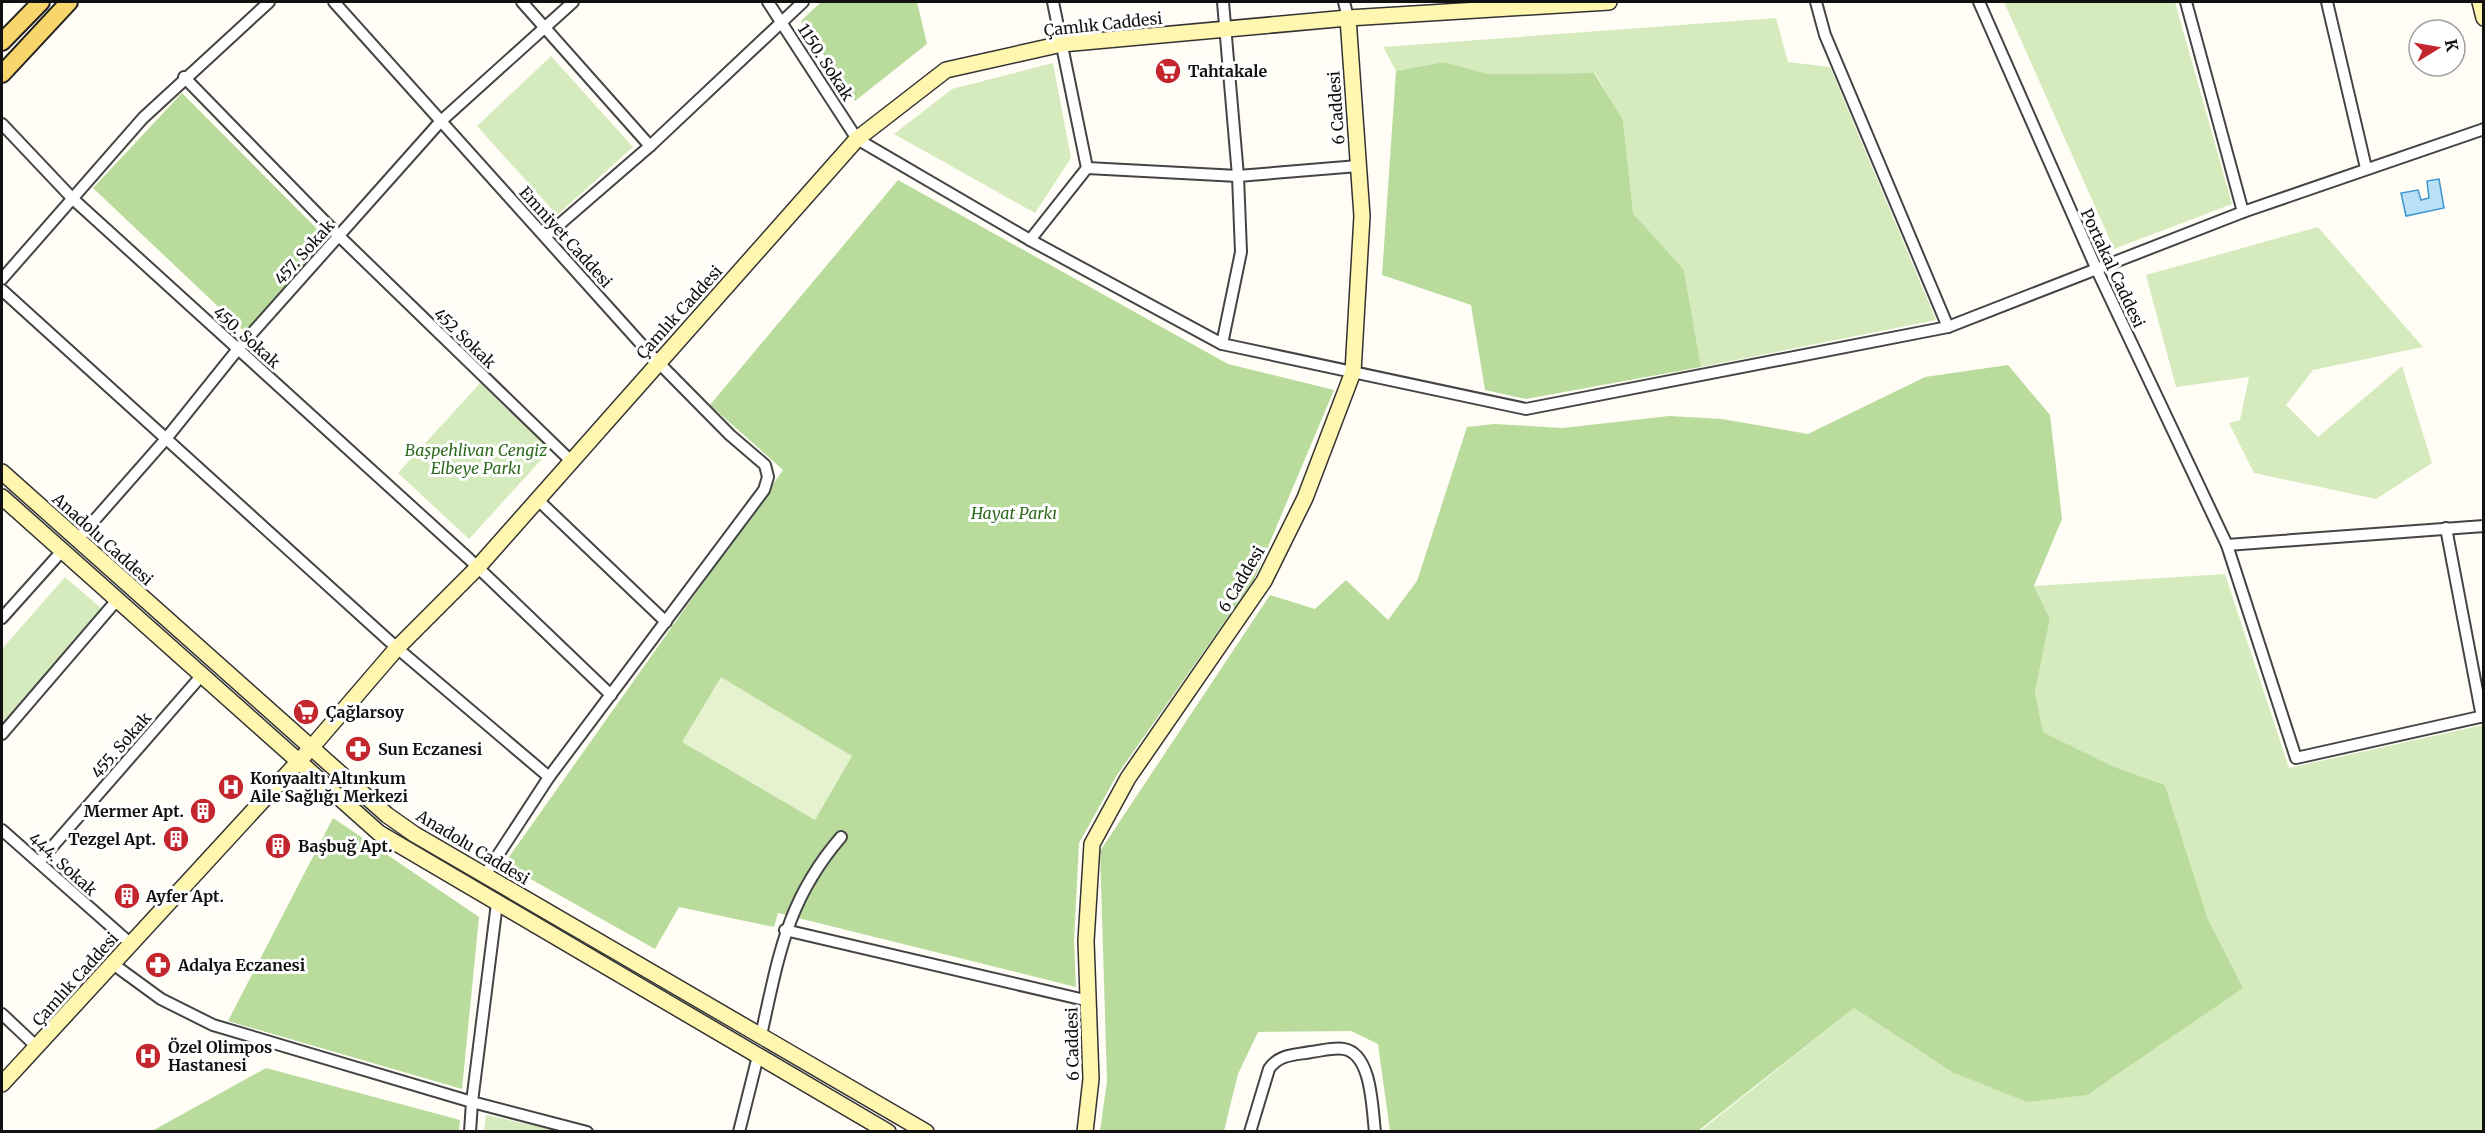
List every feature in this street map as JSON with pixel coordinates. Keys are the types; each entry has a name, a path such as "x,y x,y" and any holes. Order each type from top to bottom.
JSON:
{"main road":[{"path":"2,42 41,2"},
{"path":"2,74 69,2"}],"street":[{"path":"2,279 143,118 184,77 269,2"},
{"name":"Emniyet Caddesi","path":"334,2 658,363 730,435 765,465 768,477 764,490 666,622"},
{"path":"522,2 545,25 650,146"},
{"name":"457. Sokak","path":"77,540 165,440 238,349 440,122 573,2"},
{"name":"1150. Sokak","path":"768,2 857,139"},
{"path":"546,236 650,146 803,2"},
{"path":"1053,2 1088,168"},
{"path":"1222,2 1238,176 1241,252 1222,344"},
{"path":"1344,2 1348,18"},
{"name":"Çamlık Caddesi","path":"2,1084 311,748 397,648 478,567 857,139 946,70 1062,44 1348,18 1609,2"},
{"path":"1816,2 1825,35 1948,327"},
{"name":"Portakal Caddesi","path":"1979,2 2097,270 2227,545 2296,758 2483,716"},
{"path":"2186,2 2243,212"},
{"path":"2327,2 2366,168"},
{"path":"2480,2 2484,18"},
{"name":"6 Caddesi","path":"1085,1131 1091,1079 1086,941 1092,843 1128,778 1264,581 1305,498 1353,372 1362,216 1348,18"},
{"name":"452 Sokak","path":"184,77 339,236 571,461"},
{"name":"450. Sokak","path":"2,124 73,199 478,567 611,695"},
{"path":"857,139 1030,240 1222,344 1526,409 1948,327 2243,212 2484,129"},
{"path":"1088,168 1238,176 1358,166"},
{"path":"1030,240 1088,168"},
{"path":"2,290 397,648 549,777"},
{"name":"Anadolu Caddesi","path":"2,472 387,814 485,875 926,1131"},
{"path":"2,497 379,833 888,1131"},
{"path":"485,875 549,777 666,622 538,500"},
{"path":"2227,545 2484,526"},
{"path":"2446,528 2483,716"},
{"path":"2,618 62,551"},
{"path":"2,734 117,600"},
{"name":"455. Sokak","path":"39,862 202,675"},
{"name":"444. Sokak","path":"2,830 131,944"},
{"path":"761,1035 785,930 801,895 821,861 841,837"},
{"path":"470,1131 497,903"},
{"path":"785,930 1089,1001"},
{"path":"113,964 161,999 213,1025 472,1102 587,1131"},
{"path":"2,1014 37,1047"},
{"path":"1250,1131 1269,1069 1274,1062 1286,1056 1341,1048 1353,1052 1364,1065 1375,1131"},
{"path":"739,1131 758,1056"}],"green space":[{"path":"821,2 917,2 927,44 855,101 801,21"},
{"path":"2004,2 2175,2 2232,204 2114,249"},
{"path":"1776,18 1788,62 1830,67 1936,320 1701,367 1684,270 1633,213 1623,121 1595,73 1488,74 1444,62 1396,71 1383,47"},
{"path":"551,56 633,147 557,215 477,126"},
{"path":"1444,62 1488,74 1594,73 1623,120 1633,213 1684,270 1701,367 1526,399 1485,390 1471,305 1382,275 1396,71"},
{"path":"1053,63 1071,158 1035,213 894,134 952,89"},
{"path":"182,93 328,240 246,333 93,188"},
{"name":"Hayat Parkı","path":"898,180 1228,364 1334,390 1254,580 1117,775 1079,843 1074,941 1076,987 778,913 774,927 679,907 655,949 504,864 783,470 710,405"},
{"path":"2318,227 2423,347 2313,370 2286,405 2318,437 2402,366 2432,463 2376,499 2254,473 2229,423 2240,420 2249,377 2176,387 2146,275"},
{"path":"2008,365 2050,415 2062,519 2034,586 2050,619 2035,692 2043,732 2112,766 2165,785 2208,919 2243,988 2087,1095 2027,1102 1952,1072 1854,1008 1698,1131 1390,1131 1378,1044 1351,1031 1258,1032 1238,1074 1224,1131 1100,1131 1107,1081 1100,851 1270,595 1315,609 1346,580 1388,620 1417,581 1467,427 1494,424 1563,428 1669,416 1722,419 1808,434 1925,377"},
{"name":"Başpehlivan Cengiz Elbeye Parkı","path":"482,381 553,447 469,539 398,473"},
{"path":"2225,574 2289,768 2483,725 2483,1131 1699,1132 1854,1008 1952,1072 2243,988 2208,919 2165,785 2112,766 2043,732 2035,692 2050,619 2034,586"},
{"path":"65,577 102,609 2,723 2,649"},
{"path":"721,677 852,756 815,820 682,742"},
{"path":"333,818 479,917 462,1089 228,1021"},
{"path":"266,1068 460,1120 459,1131 152,1131"},
{"path":"486,1115 558,1131 484,1131"}],"water":[{"path":"2439,179 2444,208 2406,216 2401,193 2418,190 2421,200 2429,198 2427,181"}],"place":[{"name":"Tahtakale","path":"1168,71"},
{"name":"Çağlarsoy","path":"306,712"},
{"name":"Sun Eczanesi","path":"358,749"},
{"name":"Konyaaltı Altınkum Aile Sağlığı Merkezi","path":"231,787"},
{"name":"Mermer Apt.","path":"203,811"},
{"name":"Tezgel Apt.","path":"176,839"},
{"name":"Başbuğ Apt.","path":"278,846"},
{"name":"Ayfer Apt.","path":"127,896"},
{"name":"Adalya Eczanesi","path":"158,965"},
{"name":"Özel Olimpos Hastanesi","path":"148,1056"}]}
